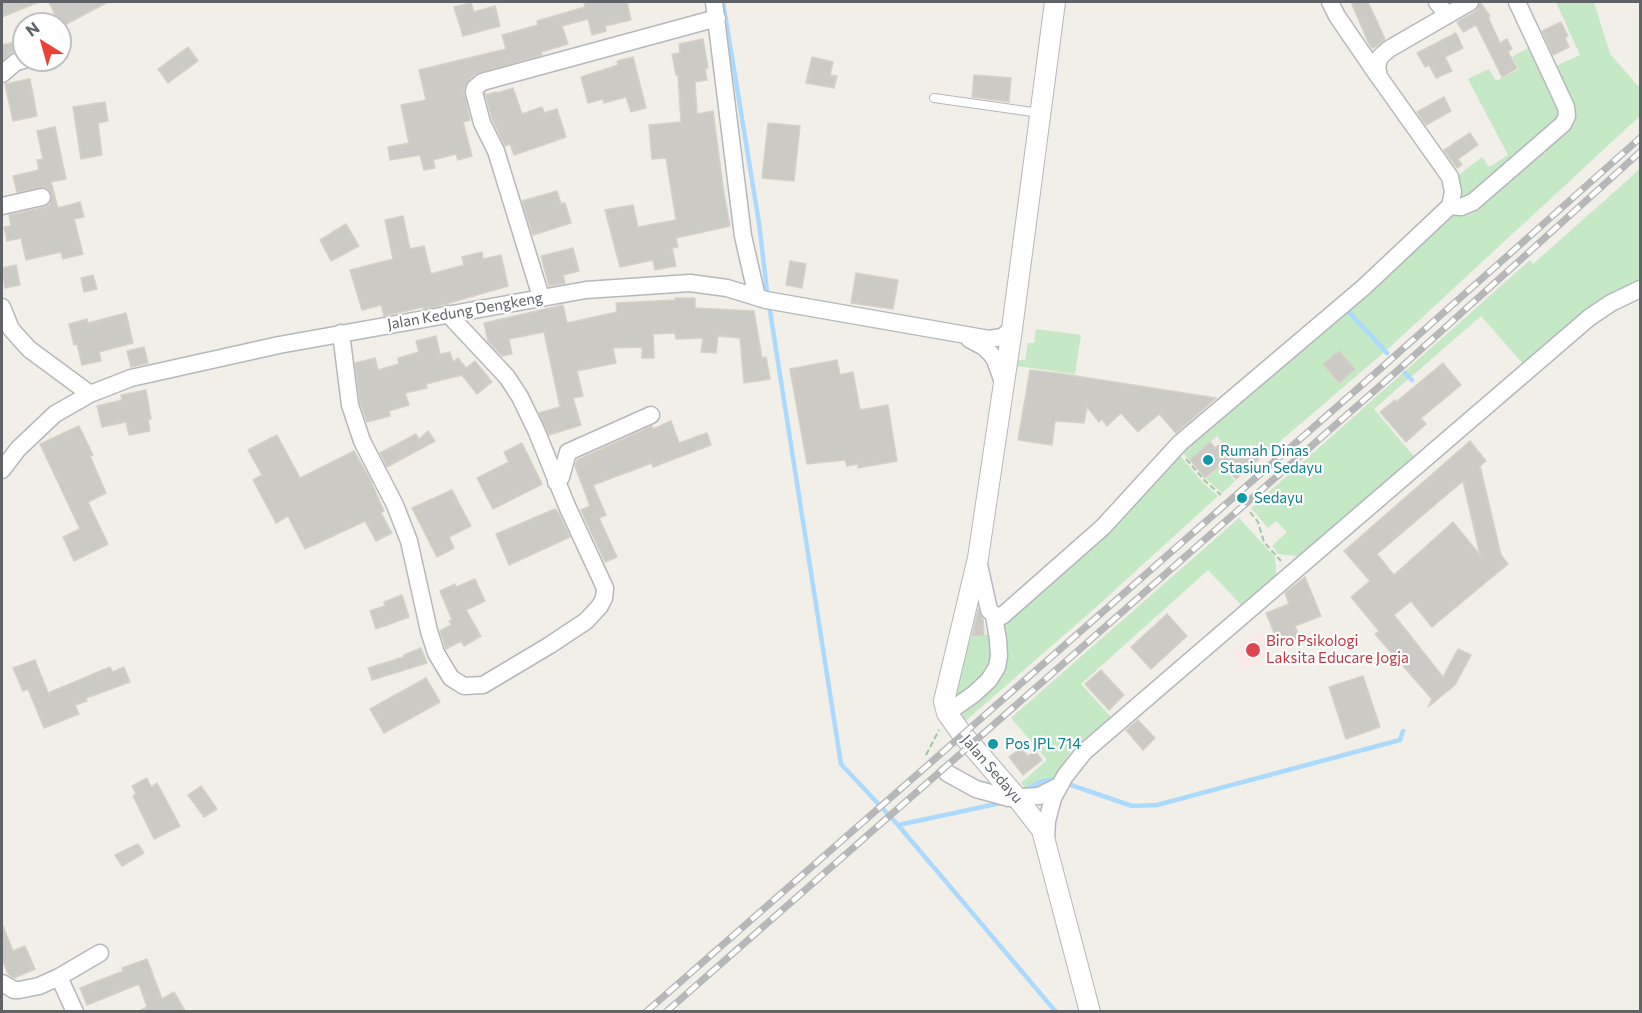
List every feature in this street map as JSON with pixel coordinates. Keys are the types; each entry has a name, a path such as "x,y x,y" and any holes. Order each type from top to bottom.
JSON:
{"street":[{"path":"714,2 743,236 757,297"},
{"path":"978,558 986,602 994,615 999,656 997,667 989,680 974,694 946,713 945,689 978,558 1012,329 1055,2"},
{"path":"994,615 1002,616 1009,611 1102,527 1176,448 1231,398 1364,287 1450,206 1453,192 1450,177 1337,16 1330,2"},
{"path":"1379,77 1377,66 1380,57 1389,49 1442,8 1470,2"},
{"path":"1450,206 1461,207 1473,202 1563,124 1567,116 1566,107 1517,2"},
{"path":"541,297 496,151 482,123 475,88 482,82 717,18"},
{"path":"2,206 42,197"},
{"name":"Jalan Kedung Dengkeng","path":"2,470 18,449 55,414 90,394 131,378 341,333 586,290 690,283 727,288 766,300 960,335 996,339 1012,329"},
{"path":"1046,841 1049,810 1059,786 1073,765 1093,744 1590,317 1611,303 1641,289"},
{"path":"2,308 11,329 28,349 90,394"},
{"path":"341,333 350,405 362,441 395,505 405,530 436,653 451,678 464,686 483,686 586,621 600,606 605,588 556,482 536,430 507,377 448,314"},
{"path":"960,335 991,354 1003,382"},
{"path":"556,482 561,477 568,452 651,415"},
{"name":"Jalan Sedayu","path":"946,713 1036,820 1046,841 1090,1011"},
{"path":"947,773 988,793 1018,799 1039,796 1059,786"},
{"path":"2,983 14,990 39,986 100,953"},
{"path":"58,977 75,1011"}],"lane":[{"path":"934,98 1040,113"}],"path":[{"path":"1176,448 1205,481 1221,495"},
{"path":"1250,512 1258,522 1264,542 1293,574"}],"shaded area":[{"name":"Biro Psikologi Laksita Educare Jogja","path":"1261,630 1274,648 1245,670 1232,652"}],"green space":[{"path":"1556,2 1594,2 1610,54 1640,88 1640,116 1389,348 1263,456 1251,444 1225,470 1235,481 1222,493 1206,479 1233,455 1217,436 1189,460 1180,449 1452,213 1456,177 1482,157 1489,167 1508,155 1468,79 1489,69 1496,81 1519,69 1512,57 1535,44 1547,70 1580,55"},
{"path":"1640,169 1640,283 1525,366 1481,316 1374,409 1417,460 1304,557 1278,554 1272,546 1287,532 1276,521 1268,528 1251,508 1530,260 1533,264"},
{"path":"1036,329 1081,335 1075,374 1017,366 1018,360 1025,360 1028,343 1034,343"},
{"path":"1177,452 1203,483 1218,496 1094,609 963,723 957,715 994,683 1005,619"},
{"path":"1239,518 1275,557 1277,581 1244,608 1208,570 1081,684 1111,717 1072,749 1051,784 1028,792 1021,783 1047,760 1011,718"},
{"path":"992,634 991,665 983,678 953,703 964,638"}],"building":[{"path":"2,2 39,2 12,12 2,17"},
{"path":"49,2 108,2 72,21 72,12 54,12"},
{"path":"584,2 627,2 631,20 605,26 606,31 592,35 588,19 562,26 568,44 541,52 542,55 475,74 468,81 464,90 470,120 463,122 472,156 458,160 456,154 433,160 435,168 424,170 420,155 390,160 388,147 409,143 401,105 426,100 419,70 506,49 502,35 538,25 537,21 585,7"},
{"path":"1351,2 1368,2 1385,39 1377,46 1372,48 1369,44"},
{"path":"1480,2 1490,16 1488,17 1500,43 1507,39 1512,49 1508,52 1517,68 1502,77 1476,25 1463,32 1457,22 1476,11"},
{"path":"471,3 474,12 495,6 500,26 463,36 454,7"},
{"path":"1561,22 1568,36 1565,38 1569,47 1553,55 1542,31"},
{"path":"1456,33 1463,48 1445,57 1452,71 1436,78 1429,65 1425,67 1417,53"},
{"path":"703,39 708,68 705,69 707,80 695,82 697,114 713,111 730,226 676,238 678,247 672,248 676,266 655,270 653,260 620,267 605,210 633,205 638,227 676,220 666,158 652,159 649,125 681,122 678,75 676,75 672,54 680,53 679,44"},
{"path":"12,43 12,53 2,61 2,45"},
{"path":"188,47 198,61 168,83 158,69"},
{"path":"633,57 646,108 631,112 626,97 604,103 603,99 588,103 581,77 618,65 617,61"},
{"path":"812,57 833,62 830,75 837,76 834,88 806,83"},
{"path":"974,75 1011,78 1009,102 972,97"},
{"path":"30,79 37,116 13,121 5,84"},
{"path":"513,88 522,114 542,107 544,113 557,109 566,137 514,155 510,144 505,146 492,119 485,93 486,95"},
{"path":"1444,97 1451,111 1426,125 1417,112"},
{"path":"105,102 108,121 98,123 102,155 81,159 73,107"},
{"path":"768,123 800,126 794,181 762,178"},
{"path":"55,127 66,179 51,182 58,208 80,202 84,217 74,219 83,254 63,259 61,252 26,260 21,238 7,241 4,227 11,226 9,215 45,207 50,204 52,195 45,187 17,192 13,176 39,170 37,160 43,159 37,131"},
{"path":"1470,133 1478,145 1458,159 1462,165 1457,168 1444,150"},
{"path":"557,191 561,204 565,203 571,223 533,235 522,201"},
{"path":"403,216 410,249 424,246 431,274 464,265 462,257 482,252 483,259 501,255 508,286 439,306 423,309 423,307 384,316 381,305 362,310 350,270 393,259 385,220"},
{"path":"346,224 359,246 331,261 320,240"},
{"path":"573,248 579,271 563,275 565,283 549,286 541,256"},
{"path":"790,261 806,264 802,288 786,285"},
{"path":"16,265 20,285 5,288 2,268"},
{"path":"856,273 898,280 893,309 851,303"},
{"path":"93,275 97,289 84,292 81,278"},
{"path":"675,298 695,298 695,308 754,311 762,358 766,357 770,379 744,383 740,338 718,336 716,353 701,352 703,338 676,339 675,333 653,334 654,358 642,358 642,347 613,348 616,363 577,371 583,396 573,398 581,425 549,435 539,413 560,407 544,332 509,339 512,354 502,356 488,341 484,323 563,305 567,323 617,312 616,303 675,300"},
{"path":"126,313 133,343 99,352 101,361 82,365 69,324 87,319 88,323"},
{"path":"436,336 440,354 450,352 453,362 458,358 466,368 475,361 492,382 477,394 462,375 426,384 427,388 405,393 409,405 389,411 390,416 367,422 360,403 355,363 375,358 378,370 399,364 398,358 419,352 416,341"},
{"path":"144,347 148,363 131,367 127,351"},
{"path":"1339,351 1355,369 1339,383 1323,364"},
{"path":"837,360 840,375 853,372 860,410 888,405 897,461 858,468 858,464 847,466 845,460 807,464 790,369"},
{"path":"1443,363 1461,385 1421,418 1426,424 1406,442 1380,412 1395,400 1396,402"},
{"path":"1030,370 1216,398 1176,433 1159,414 1138,432 1121,413 1107,426 1102,419 1099,422 1087,407 1084,423 1055,421 1052,445 1018,440"},
{"path":"146,390 151,419 148,419 150,431 129,435 126,422 102,427 97,406 122,400 121,395"},
{"path":"671,421 679,443 707,433 711,445 653,467 652,463 593,485 606,515 599,518 617,557 605,562 581,510 590,506 575,466 577,460 652,426 653,429"},
{"path":"79,426 93,455 90,456 106,493 88,502 108,544 74,561 63,537 80,529 40,444"},
{"path":"428,431 435,441 387,467 380,453 416,434 419,439"},
{"path":"277,435 300,478 354,451 369,477 384,511 381,513 392,533 376,541 365,521 305,549 288,516 276,523 253,480 262,475 248,450"},
{"path":"1470,441 1486,461 1480,466 1501,555 1508,564 1432,627 1411,601 1394,615 1443,677 1458,649 1471,655 1455,685 1428,707 1432,699 1375,634 1379,631 1351,597 1370,581 1344,551","holes":["1463,481 1480,555 1453,522 1394,575 1377,554"]},
{"path":"1210,442 1215,448 1222,442 1236,460 1251,447 1261,457 1236,479 1222,464 1205,478 1190,460"},
{"path":"522,443 542,484 493,509 477,478 509,462 504,452"},
{"path":"452,490 471,526 449,537 454,548 437,557 412,508"},
{"path":"555,509 570,537 509,565 496,534"},
{"path":"1305,577 1321,616 1295,626 1300,639 1280,647 1266,613 1289,604 1285,593"},
{"path":"475,579 485,601 466,610 481,636 464,646 461,641 446,649 440,631 451,625 449,621 452,620 440,591"},
{"path":"402,595 409,617 376,629 370,611 385,606 384,602"},
{"path":"978,609 983,619 984,635 972,636"},
{"path":"1167,614 1187,636 1151,669 1131,647"},
{"path":"421,648 427,663 372,680 368,668 404,657"},
{"path":"35,660 48,693 110,667 113,672 124,667 130,682 86,698 87,701 75,705 79,714 44,728 28,689 23,691 13,668"},
{"path":"1101,670 1124,695 1109,710 1085,684"},
{"path":"1363,676 1380,727 1346,739 1329,687"},
{"path":"426,678 440,702 384,733 370,709"},
{"path":"1138,720 1155,738 1143,750 1126,730"},
{"path":"1021,748 1028,756 1035,751 1042,760 1023,775 1009,757"},
{"path":"147,778 151,787 157,783 180,826 154,839 133,796 136,794 132,786"},
{"path":"201,786 217,809 204,817 188,795"},
{"path":"138,844 144,853 122,866 115,855"},
{"path":"2,924 13,951 25,946 35,969 14,978 8,974 2,959"},
{"path":"147,959 162,999 174,992 185,1011 139,1011 147,1007 139,984 87,1005 80,988"}],"waterway":[{"path":"723,2 759,223 767,291"},
{"path":"770,311 841,764 898,825 1056,1012"},
{"path":"1348,311 1387,353"},
{"path":"1405,373 1412,380"},
{"path":"1068,784 1132,806 1157,805 1400,740 1403,731"},
{"path":"1024,791 1040,782 1051,780"},
{"path":"898,825 1001,803"}],"railway":[{"path":"646,1012 1388,362 1640,138"},
{"path":"666,1012 1397,371 1640,152"}],"place":[{"name":"Rumah Dinas Stasiun Sedayu","path":"1208,460"},
{"name":"Sedayu","path":"1242,498"},
{"name":"Biro Psikologi Laksita Educare Jogja","path":"1253,650"},
{"name":"Pos JPL 714","path":"993,744"}]}
